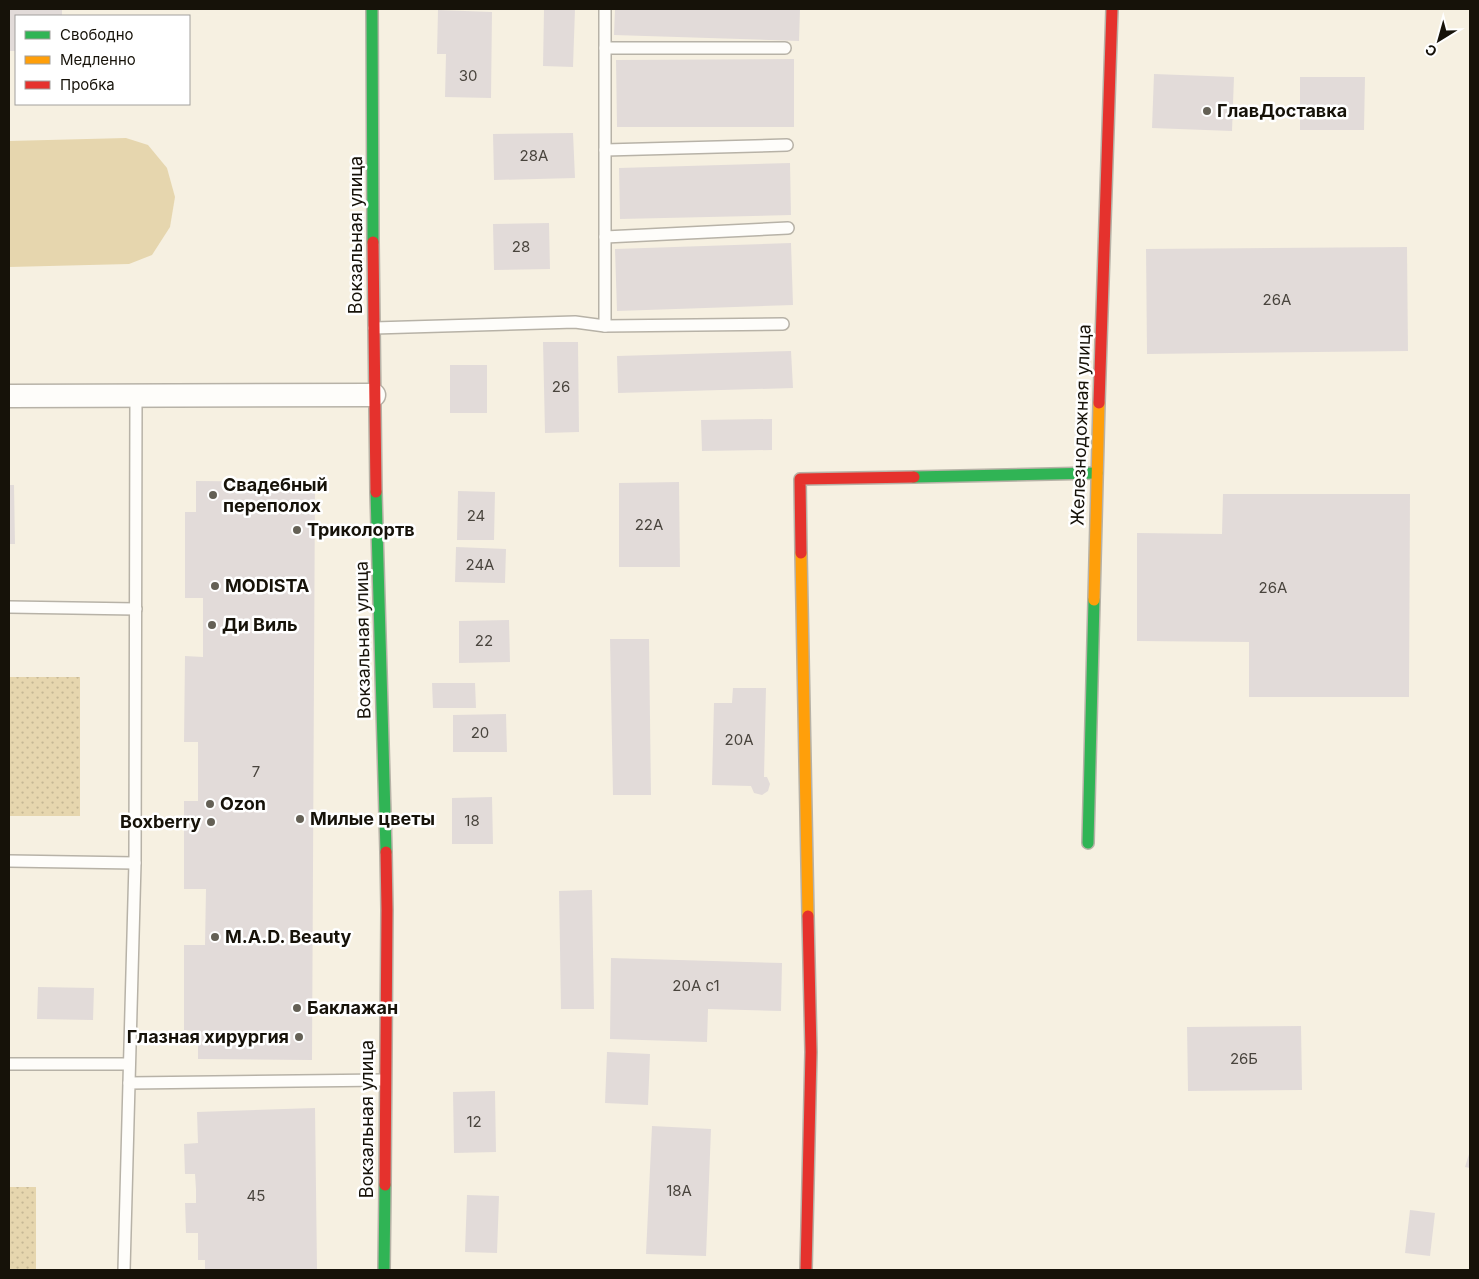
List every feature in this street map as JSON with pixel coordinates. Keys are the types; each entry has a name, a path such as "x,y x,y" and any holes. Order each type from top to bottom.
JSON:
{"street":[{"name":"Вокзальная улица","path":"372,9 374,395 387,910 384,1270"},
{"name":"Железнодожная улица","path":"1088,843 1097,473 1112,9"},
{"path":"9,396 374,395"},
{"path":"806,1270 811,1052 800,479 1097,473"}],"lane":[{"path":"605,9 605,326"},
{"path":"606,48 785,48"},
{"path":"605,150 787,145"},
{"path":"605,237 788,228"},
{"path":"374,328 575,322 605,326 783,324"},
{"path":"124,1270 134,863 136,395"},
{"path":"9,607 136,609"},
{"path":"9,861 134,863"},
{"path":"9,1064 129,1064"},
{"path":"129,1084 385,1080"}],"shaded area":[{"path":"126,138 148,145 167,168 175,197 170,227 152,255 129,264 9,267 9,141"},
{"path":"9,677 80,677 80,816 9,816"},
{"path":"9,1187 36,1187 36,1270 9,1270"}],"building":[{"path":"9,9 62,9 62,15 15,15 15,51 9,51"},
{"path":"544,9 575,9 573,67 543,66"},
{"path":"615,9 800,9 799,41 614,35"},
{"path":"438,10 492,12 491,98 445,97 446,54 437,54"},
{"path":"794,59 794,127 617,127 616,60"},
{"path":"1154,74 1234,77 1232,131 1152,128"},
{"path":"1300,77 1365,77 1364,130 1300,130"},
{"path":"573,133 575,178 494,180 493,134"},
{"path":"790,163 791,215 620,219 619,168"},
{"path":"549,223 550,269 494,270 493,224"},
{"path":"791,243 793,305 617,311 615,249"},
{"path":"1407,247 1408,351 1147,354 1146,249"},
{"path":"543,342 578,342 579,432 545,433"},
{"path":"791,351 793,388 618,393 617,356"},
{"path":"450,365 487,365 487,413 450,413"},
{"path":"772,419 772,450 702,451 701,420"},
{"path":"196,481 315,482 312,1060 198,1059 198,1031 184,1030 184,945 205,945 206,889 184,889 184,801 198,801 198,742 184,742 185,656 203,657 203,598 185,598 185,512 196,512"},
{"path":"679,482 680,567 619,567 619,483"},
{"path":"9,485 14,485 15,544 9,544"},
{"path":"458,491 495,492 494,540 457,540"},
{"path":"1223,494 1410,494 1409,697 1249,697 1249,642 1137,641 1137,533 1222,534"},
{"path":"456,547 506,549 505,583 455,582"},
{"path":"509,620 510,662 459,663 459,621"},
{"path":"610,639 649,639 651,795 613,795"},
{"path":"432,683 475,683 476,708 433,708"},
{"path":"733,688 766,688 764,777 767,777 770,784 768,791 762,795 754,793 751,786 712,785 714,703 732,703"},
{"path":"506,714 507,752 453,752 453,715"},
{"path":"492,797 493,844 452,844 452,798"},
{"path":"592,890 594,1009 561,1009 559,891"},
{"path":"611,958 782,963 781,1011 708,1009 707,1042 610,1039"},
{"path":"38,987 94,988 93,1020 37,1019"},
{"path":"1301,1026 1302,1090 1188,1091 1187,1027"},
{"path":"607,1052 650,1054 648,1105 605,1103"},
{"path":"495,1091 496,1152 454,1153 453,1092"},
{"path":"315,1108 317,1270 205,1270 205,1260 198,1260 198,1233 186,1233 185,1203 196,1203 196,1189 195,1174 185,1174 184,1144 198,1143 197,1112"},
{"path":"652,1126 711,1129 706,1256 646,1254"},
{"path":"1470,1151 1470,1168 1465,1167"},
{"path":"467,1195 499,1196 497,1253 465,1252"},
{"path":"1410,1210 1435,1213 1430,1256 1405,1253"}],"traffic: fast":[{"path":"372,9 373,242"},
{"path":"914,477 1097,473"},
{"path":"376,492 386,852"},
{"path":"1088,843 1094,600"},
{"path":"384,1270 385,1185"}],"traffic: slow":[{"path":"1094,600 1099,403"},
{"path":"801,553 808,916"}],"traffic: jam":[{"path":"1099,403 1112,9"},
{"path":"373,242 376,492"},
{"path":"801,553 800,479 914,477"},
{"path":"385,1185 386,852"},
{"path":"806,1270 811,1052 808,916"}],"place":[{"name":"ГлавДоставка","path":"1207,111"},
{"name":"Свадебный переполох","path":"213,495"},
{"name":"Триколортв","path":"297,530"},
{"name":"MODISTA","path":"215,586"},
{"name":"Ди Виль","path":"212,625"},
{"name":"Ozon","path":"210,804"},
{"name":"Милые цветы","path":"300,819"},
{"name":"Boxberry","path":"211,822"},
{"name":"M.A.D. Beauty","path":"215,937"},
{"name":"Баклажан","path":"297,1008"},
{"name":"Глазная хирургия","path":"299,1037"}]}
